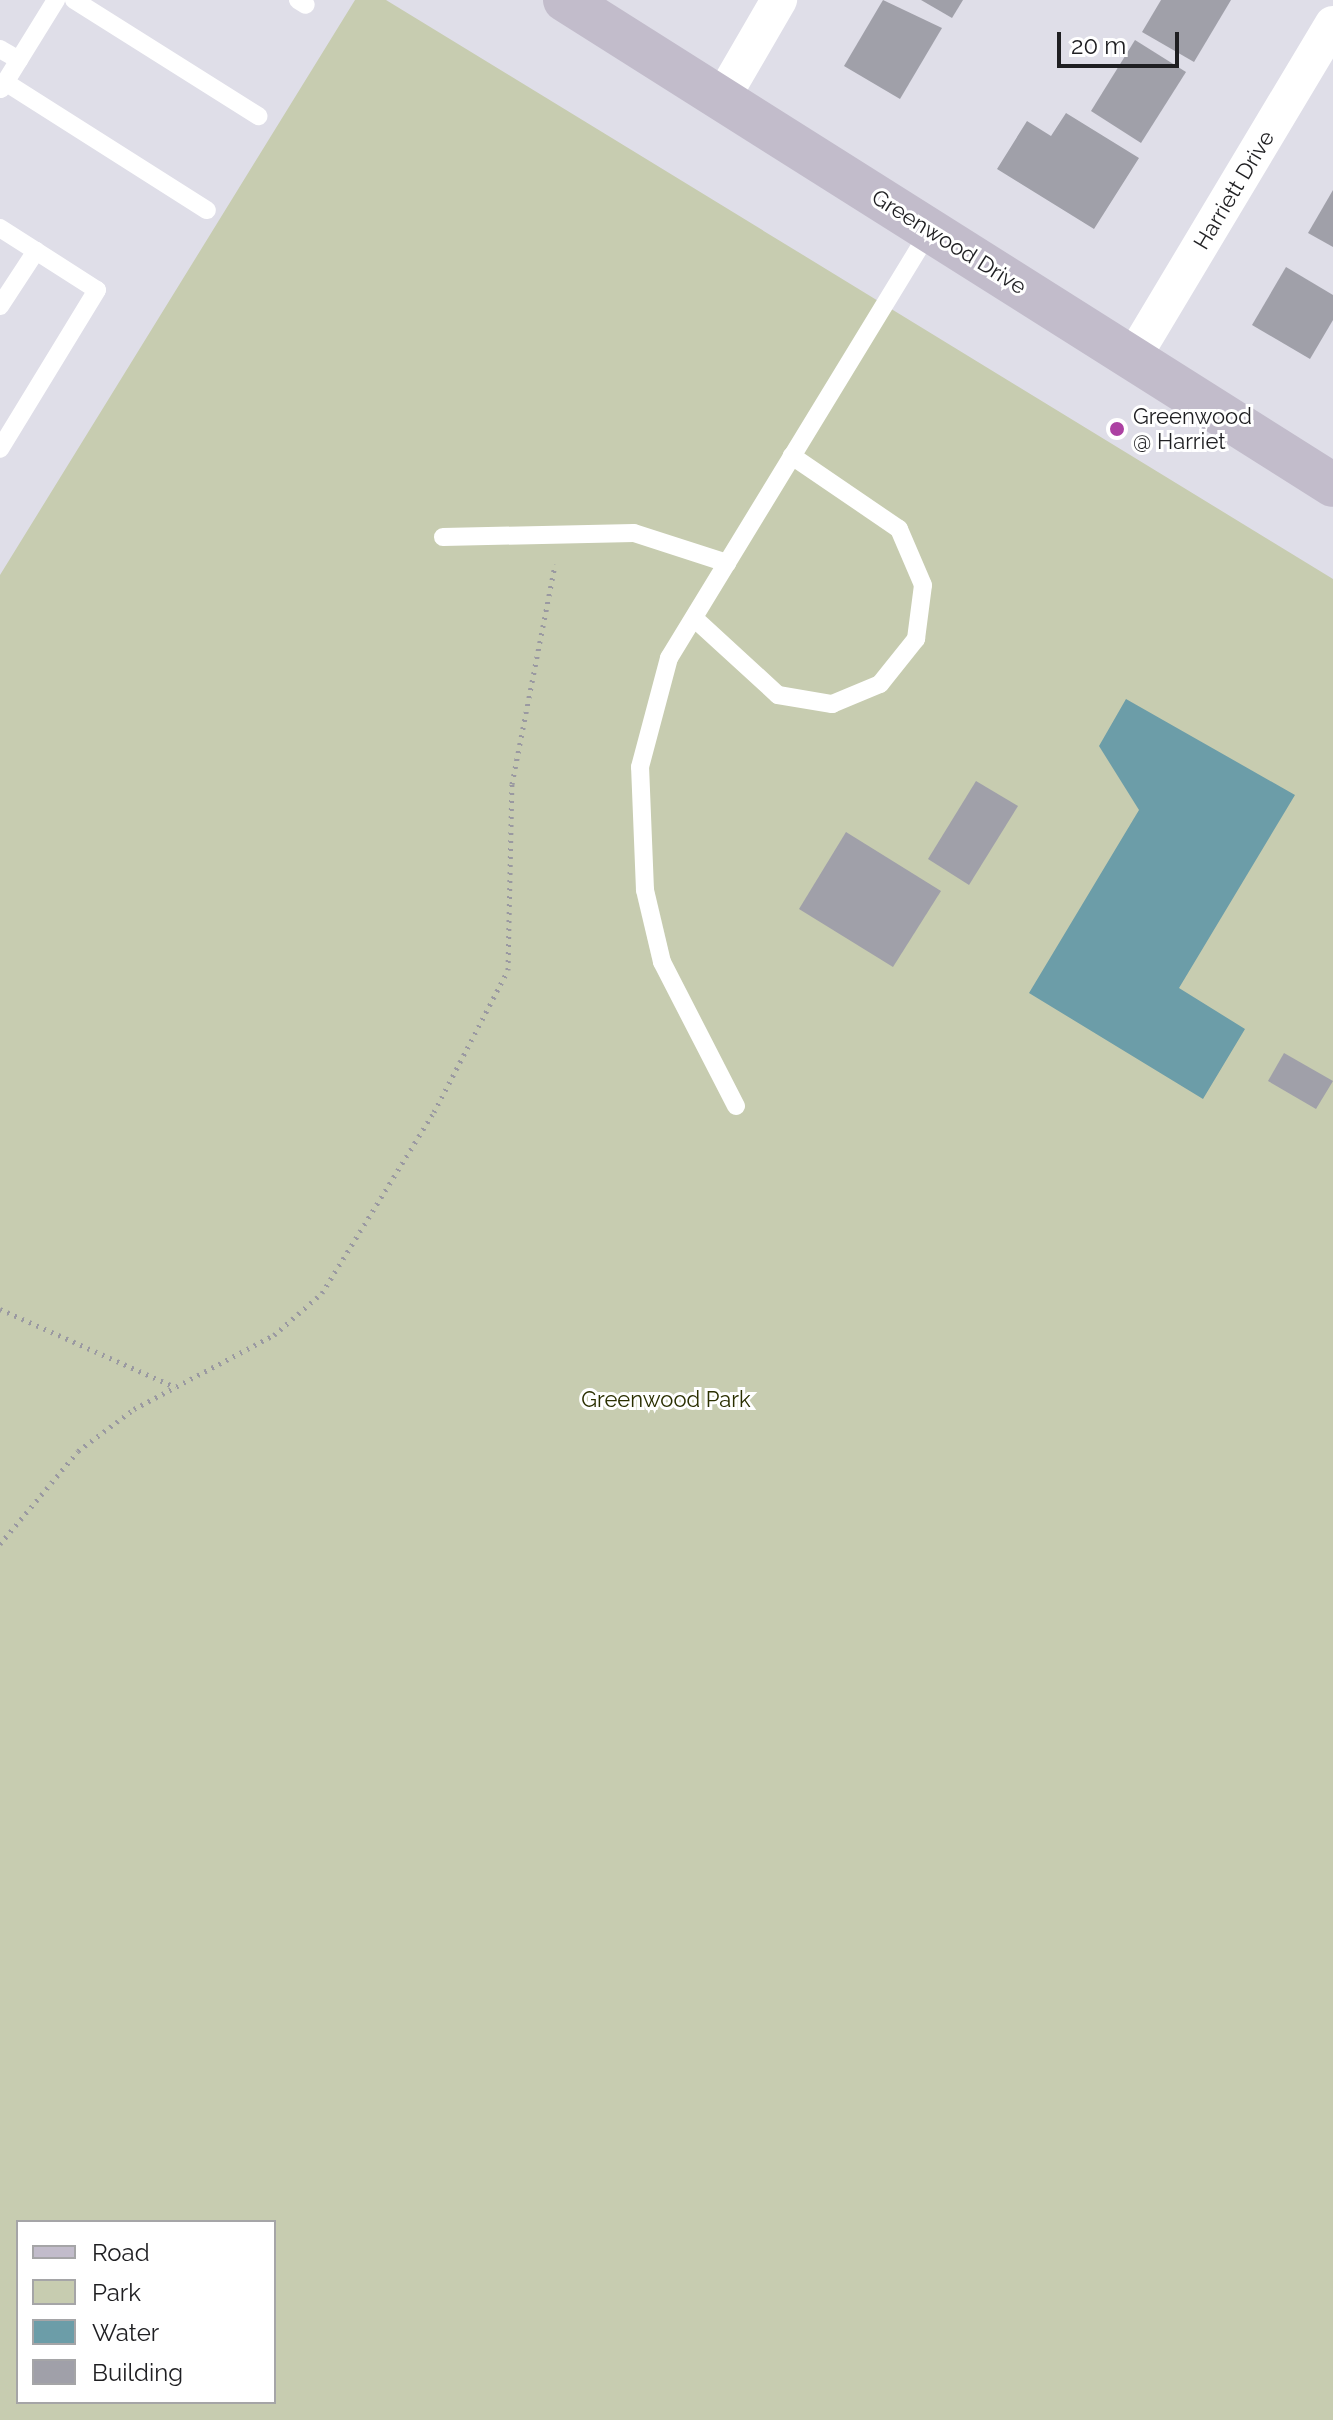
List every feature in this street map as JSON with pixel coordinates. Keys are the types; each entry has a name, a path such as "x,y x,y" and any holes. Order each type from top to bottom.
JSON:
{"main road":[{"name":"Greenwood Drive","path":"565,0 1134,356 1333,485"}],"street":[{"path":"721,100 779,0"},
{"name":"Harriett Drive","path":"1134,356 1333,24"}],"lane":[{"path":"56,0 3,86 207,210"},
{"path":"74,0 258,116"},
{"path":"0,49 19,60"},
{"path":"0,228 97,290 0,449"},
{"path":"736,1106 662,962 645,890 640,767 669,658 930,230"},
{"path":"0,306 36,251"},
{"path":"694,618 778,695 832,704 880,684 916,639 923,585 899,529 792,456"},
{"path":"443,537 558,531 634,533 727,563"}],"path":[{"path":"0,1544 78,1451 176,1387 274,1335 322,1293 497,1001 513,926 512,784 553,592 558,531"},
{"path":"0,1309 176,1387"}],"green space":[{"name":"Greenwood Park","path":"355,0 386,0 1333,579 1333,2420 0,2420 0,575"}],"water":[{"path":"1126,699 1295,795 1179,988 1245,1029 1203,1099 1029,993 1139,810 1099,746"}],"building":[{"path":"883,0 942,28 900,99 844,66"},
{"path":"921,0 963,0 952,18"},
{"path":"1161,0 1231,0 1194,62 1142,32"},
{"path":"1135,40 1186,72 1141,143 1091,111"},
{"path":"1066,113 1139,158 1094,229 997,169 1027,121 1051,136"},
{"path":"1333,190 1333,247 1308,233"},
{"path":"1286,267 1333,295 1333,320 1310,359 1252,325"},
{"path":"976,781 1018,806 969,885 928,859"},
{"path":"846,832 941,891 893,967 799,909"},
{"path":"1284,1053 1333,1081 1316,1109 1268,1081"}],"place":[{"name":"Greenwood @ Harriet","path":"1117,429"}]}
